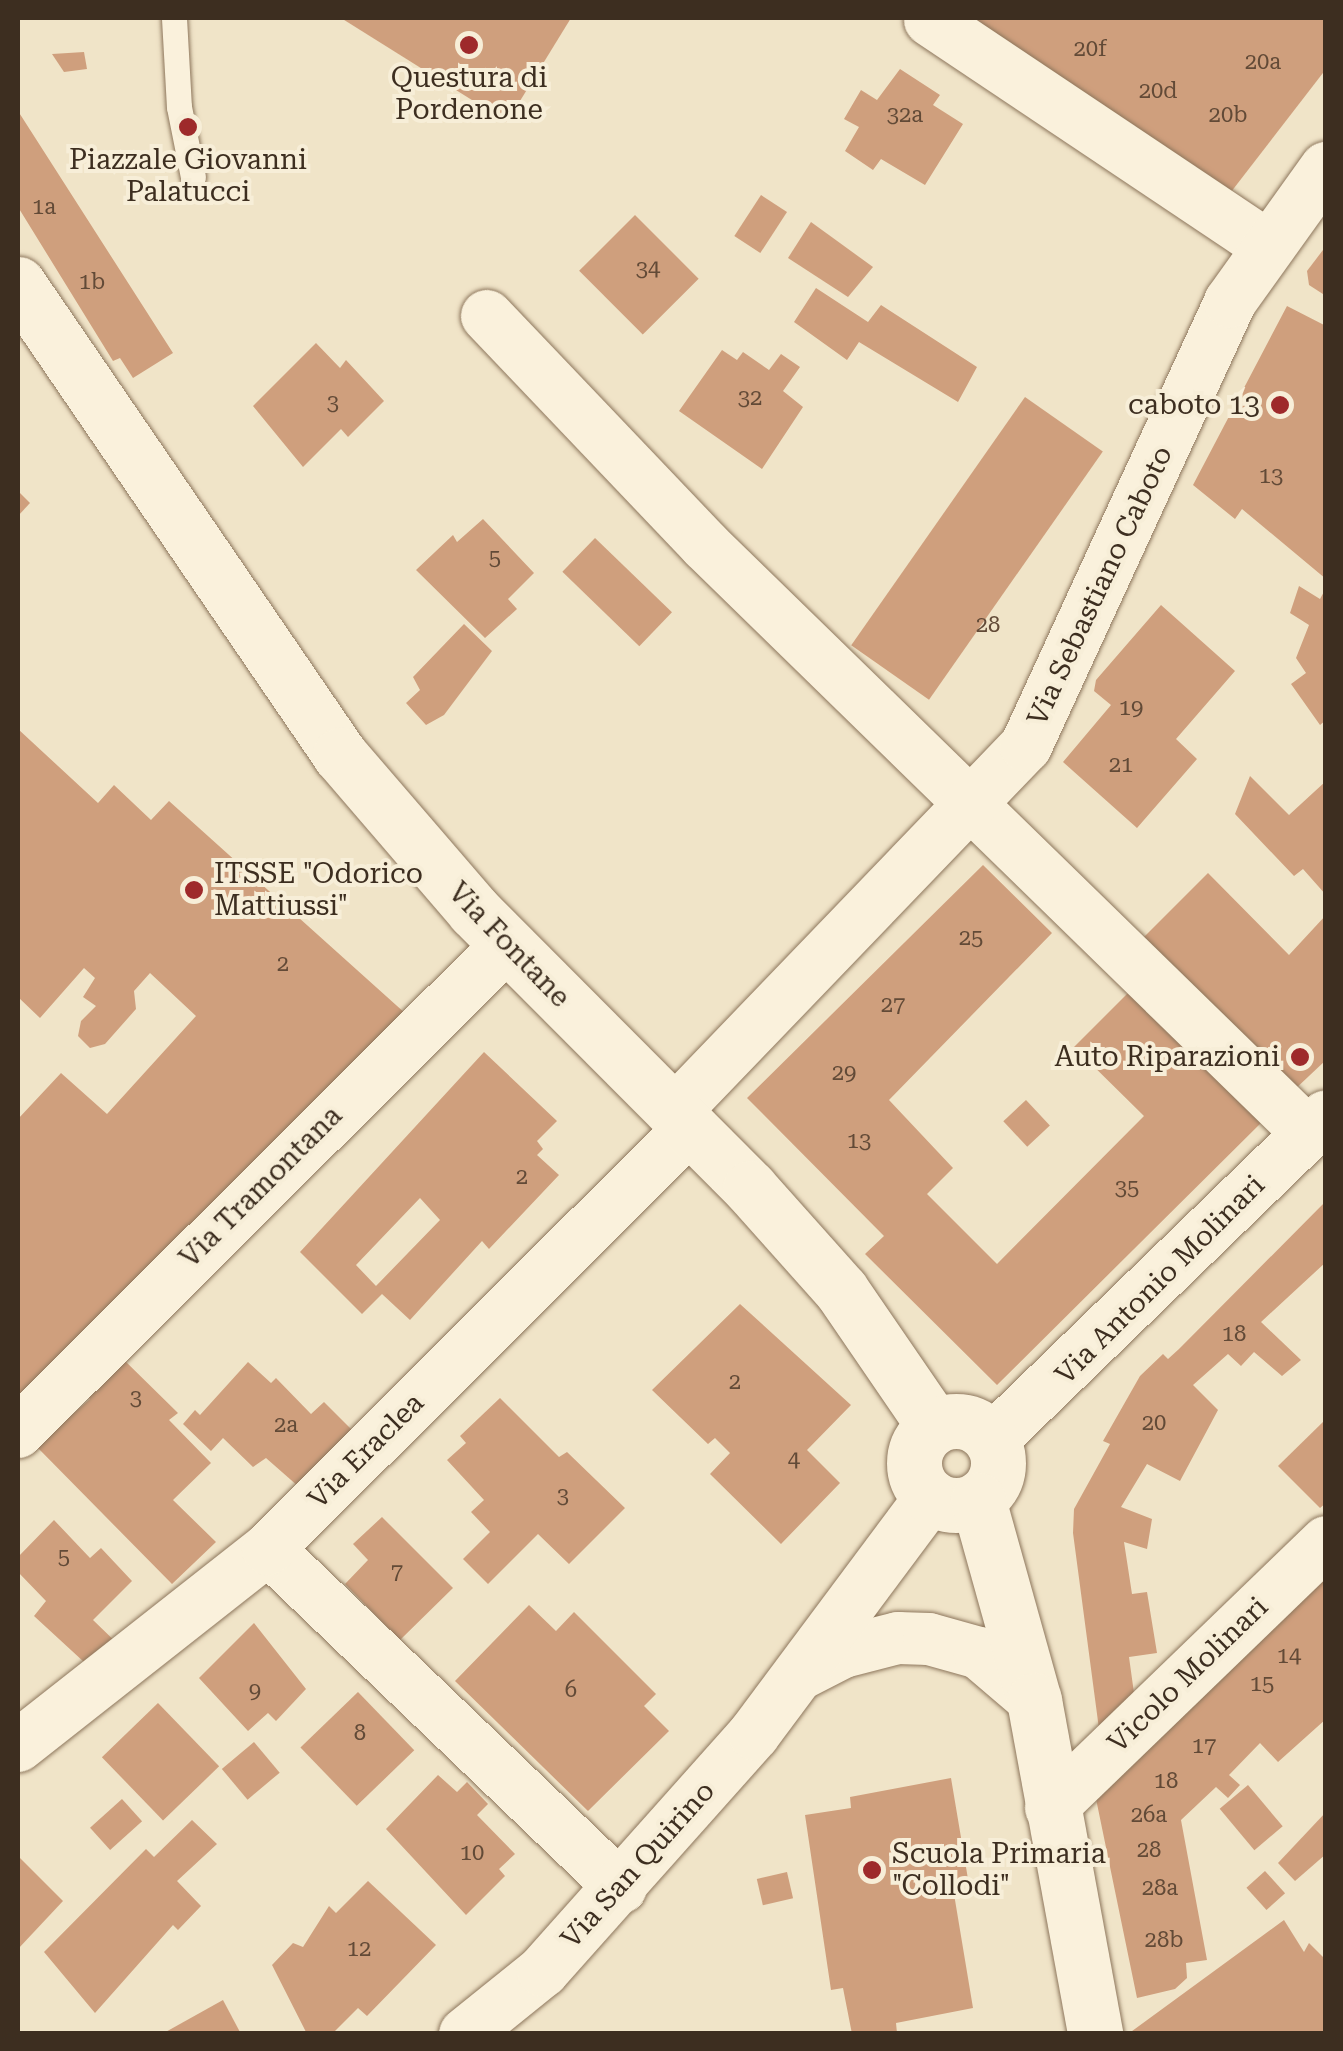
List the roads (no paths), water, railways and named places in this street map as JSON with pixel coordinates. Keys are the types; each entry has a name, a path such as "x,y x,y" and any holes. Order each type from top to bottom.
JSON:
{"street":[{"path":"930,20 1268,246"},
{"name":"Via Sebastiano Caboto","path":"682,1120 1026,746 1230,302 1326,168"},
{"name":"Via Fontane","path":"18,284 340,755 508,945 682,1120 840,1290 934,1426"},
{"path":"487,316 971,809 1317,1124"},
{"name":"Via Tramontana","path":"18,1432 508,945"},
{"name":"Via Eraclea","path":"18,1746 268,1550 682,1120"},
{"name":"Via Antonio Molinari","path":"992,1440 1317,1124"},
{"path":"954,1499 998,1474 992,1440 969,1422 934,1426 922,1436 913,1465 954,1499 1034,1700 1096,2034"},
{"name":"Via San Quirino","path":"465,2034 543,1971 621,1887 754,1734 792,1678 879,1573 954,1499"},
{"name":"Vicolo Molinari","path":"1051,1808 1326,1542"},
{"path":"268,1550 621,1887"},
{"name":"Via San Quirino","path":"792,1678 843,1652 898,1638 929,1639 979,1653 1034,1700"}],"lane":[{"path":"174,18 180,107 193,177"}],"place":[{"name":"Questura di Pordenone","path":"469,45"},
{"name":"Piazzale Giovanni Palatucci","path":"188,127"},
{"name":"caboto 13","path":"1280,405"},
{"name":"ITSSE \"Odorico Mattiussi\"","path":"194,890"},
{"name":"Auto Riparazioni","path":"1300,1057"},
{"name":"Scuola Primaria \"Collodi\"","path":"872,1870"}]}
